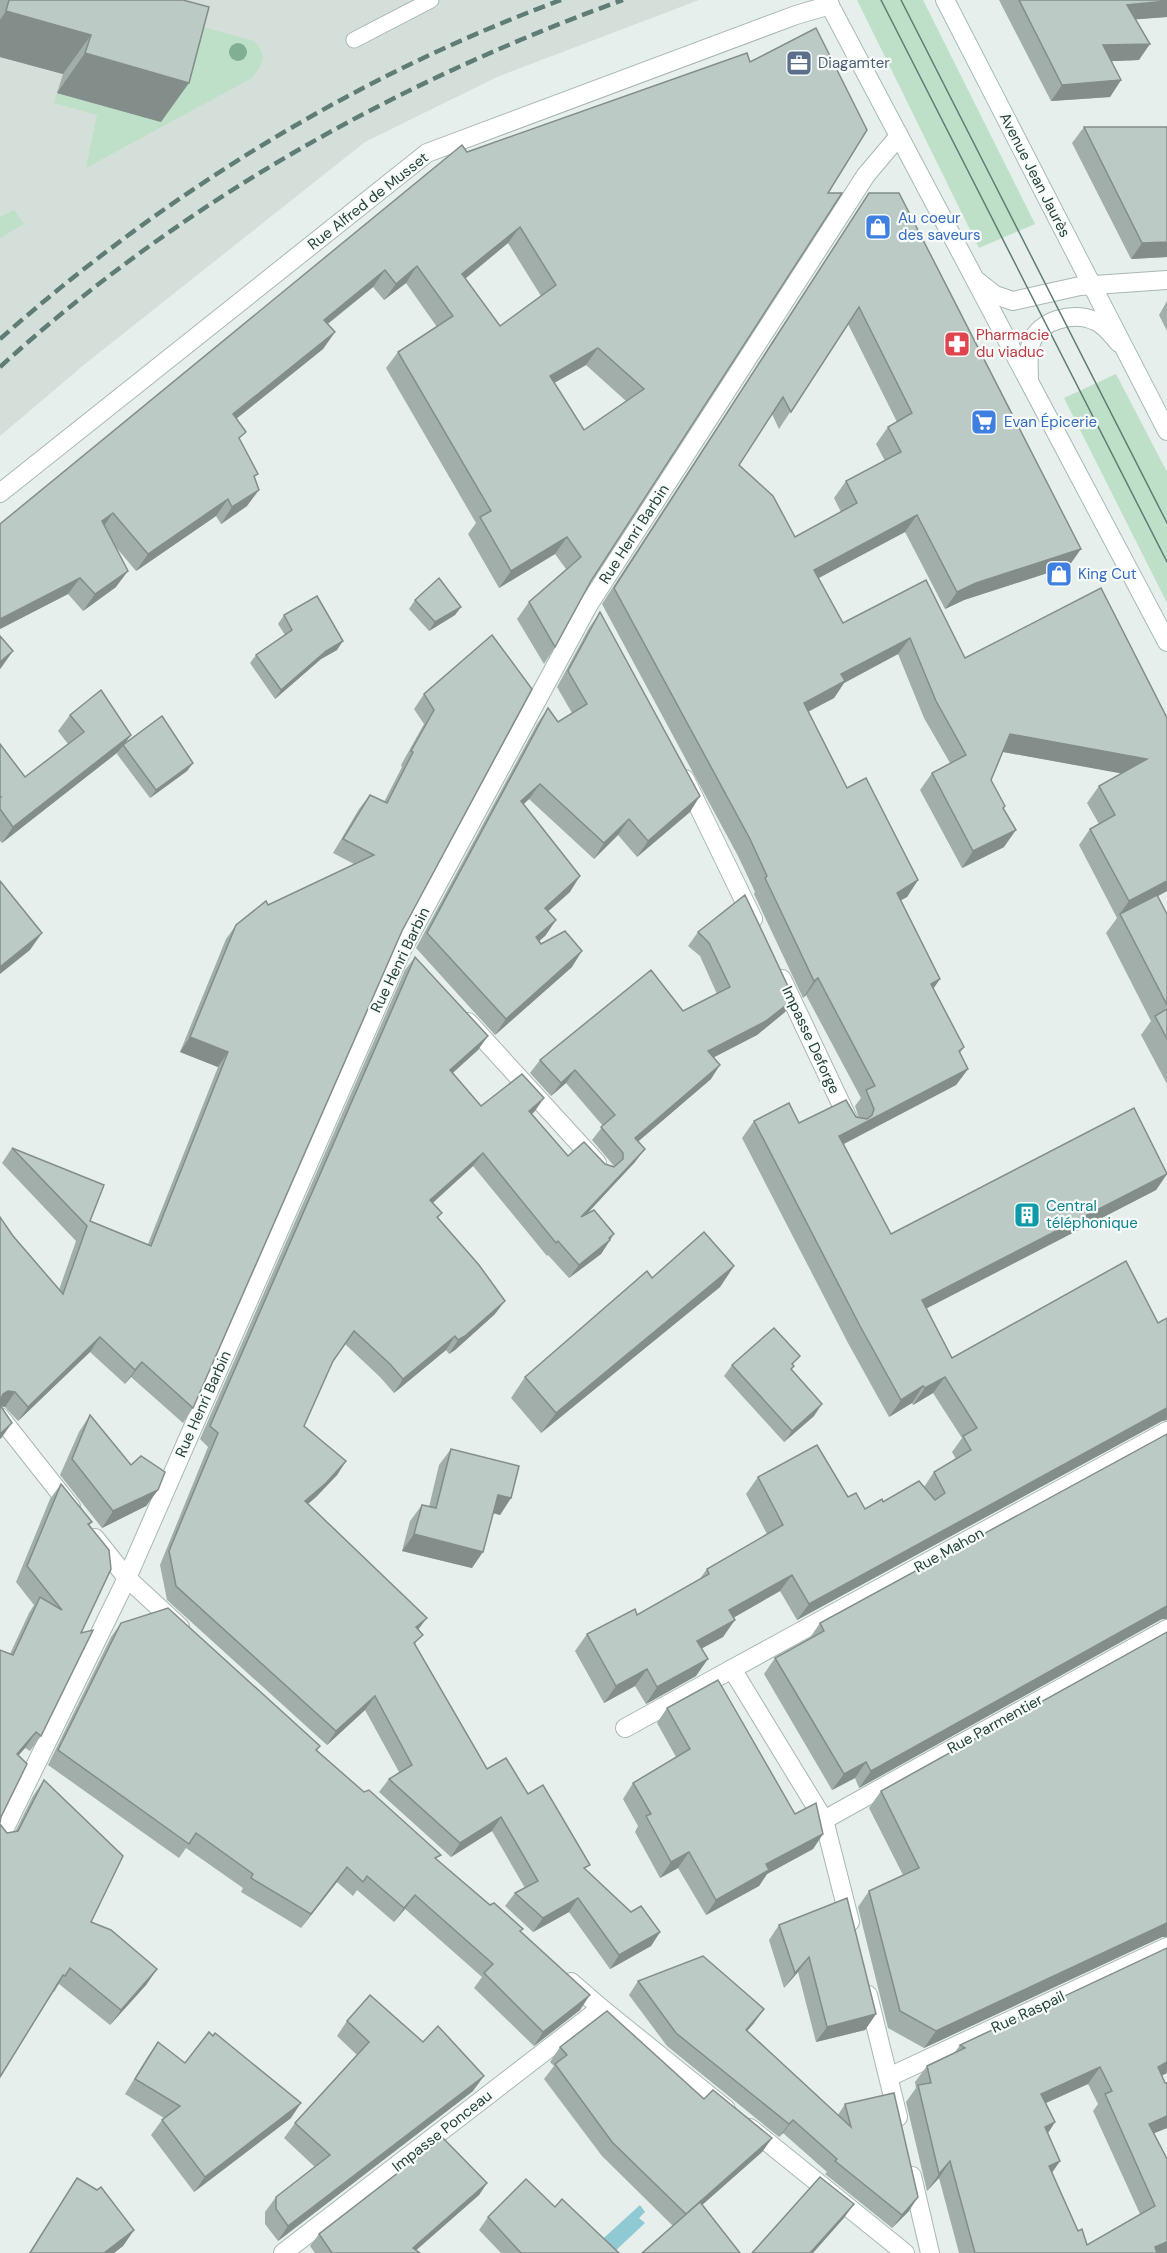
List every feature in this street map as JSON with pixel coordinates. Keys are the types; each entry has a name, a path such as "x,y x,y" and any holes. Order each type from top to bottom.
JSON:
{"street":[{"name":"Avenue Jean Jaurès","path":"945,0 1167,431"},
{"name":"Avenue Jean Jaurès","path":"829,2 1167,642"},
{"name":"Rue Alfred de Musset","path":"0,493 427,153 829,2"},
{"name":"Rue Henri Barbin","path":"0,1838 127,1578 402,950 589,604 866,175 899,136"},
{"path":"976,280 995,295 1013,301 1092,285 1167,280"},
{"name":"Avenue Jean Jaurès","path":"1029,381 1030,346 1033,338 1047,325 1070,316 1084,317 1105,326 1126,351"},
{"path":"589,604 600,624"},
{"path":"678,767 695,797 761,935"},
{"path":"402,950 418,967"},
{"name":"Impasse Deforge","path":"776,966 851,1125"},
{"path":"458,1011 603,1169"},
{"path":"0,1417 127,1578 195,1641"},
{"name":"Rue Mahon","path":"625,1728 1167,1431"},
{"name":"Rue Parmentier","path":"824,1820 1167,1629"},
{"path":"732,1669 824,1820 855,1943"},
{"name":"Rue Raspail","path":"889,2077 1167,1947"},
{"path":"557,1968 601,2008 905,2253"},
{"path":"864,1977 901,2129"},
{"name":"Impasse Ponceau","path":"283,2253 601,2008"},
{"path":"909,2163 930,2253"}],"lane":[{"path":"354,40 431,0"}],"shaded area":[{"path":"0,0 699,0 497,77 365,142 85,364 0,436"}],"green space":[{"path":"106,0 254,41 263,55 263,60 252,78 86,168 97,115 54,103 57,93 161,122"},
{"path":"857,0 923,0 1035,224 979,248"},
{"path":"14,210 24,224 0,238 0,217"},
{"path":"1116,374 1167,472 1167,603 1064,398"}],"water":[{"path":"640,2205 645,2212 639,2218 645,2223 613,2253 595,2246"}],"building":[{"path":"9,0 183,0 209,7 189,83 85,53 91,35 6,11"},
{"path":"1019,0 1167,1 1127,5 1150,44 1103,45 1121,80 1062,85"},
{"path":"816,28 867,130 828,193 842,193 591,581 555,647 529,602 581,557 567,537 511,571 480,517 491,511 398,352 453,316 417,266 396,284 385,270 324,320 335,332 233,414 246,432 239,438 258,474 254,476 259,490 232,507 228,499 148,554 113,513 102,521 128,571 95,594 80,578 0,619 0,524 462,145 467,152 747,53 750,62","holes":["520,227 556,285 500,326 462,274","598,348 644,389 584,430 550,376"]},
{"path":"1084,127 1167,127 1167,242 1142,243"},
{"path":"869,193 899,193 1081,549 976,583 957,592 917,515 814,570 843,623 926,580 965,658 1101,588 1167,718 1167,881 1129,901 1090,829 1115,815 1099,786 1147,759 1010,734 991,780 1016,830 973,851 932,773 966,755 936,701 910,638 841,674 845,681 804,703 847,788 866,778 918,880 897,893 940,979 931,984 964,1047 959,1051 968,1069 839,1136 891,1234 1134,1108 1167,1174 922,1300 952,1358 1126,1261 1158,1323 1167,1318 1167,1408 809,1604 792,1575 729,1610 735,1620 697,1641 708,1659 657,1687 647,1669 616,1686 587,1634 635,1609 637,1615 709,1574 707,1569 783,1525 758,1477 817,1445 848,1497 856,1493 865,1509 882,1499 883,1502 919,1481 935,1500 945,1493 934,1472 971,1450 963,1436 977,1428 945,1377 925,1388 923,1386 901,1400 754,1121 789,1103 799,1123 846,1100 856,1117 867,1119 872,1115 874,1109 866,1090 875,1086 818,978 814,981 765,878 767,876 750,839 614,588","holes":["859,307 912,413 888,427 901,452 846,481 857,503 795,537 773,496 739,465 783,397 791,412"]},
{"path":"439,578 461,607 435,622 415,600"},
{"path":"317,596 343,641 326,651 281,690 256,655 292,630 284,615"},
{"path":"600,612 700,796 648,841 629,819 604,843 540,784 521,801 580,876 545,908 556,920 536,937 541,944 565,931 582,951 506,1019 427,933 548,708 558,722 587,704 568,671"},
{"path":"492,635 532,689 402,931 193,1408 142,1362 135,1370 100,1337 28,1407 15,1392 8,1391 3,1394 0,1402 0,1217 13,1236 63,1294 87,1226 12,1148 104,1185 90,1221 151,1246 228,1052 190,1037 236,925 266,901 268,905 374,855 343,839 370,795 387,803 413,752 411,751 434,710 424,694"},
{"path":"0,636 13,651 0,662"},
{"path":"101,690 131,735 13,827 0,809 0,744 25,777 84,732 70,715"},
{"path":"162,716 193,763 156,790 123,745"},
{"path":"0,881 42,933 0,967"},
{"path":"745,895 794,999 766,1021 708,1051 720,1065 635,1138 645,1149 581,1217 594,1210 614,1234 609,1238 610,1240 579,1265 558,1241 556,1243 483,1153 430,1200 442,1213 437,1217 479,1265 505,1301 465,1336 458,1340 455,1336 403,1379 354,1331 333,1361 304,1426 346,1461 305,1501 427,1618 416,1627 423,1635 414,1643 487,1769 506,1758 528,1794 543,1785 590,1865 584,1868 631,1912 641,1906 660,1932 619,1955 578,1898 543,1918 515,1893 538,1881 501,1817 460,1843 389,1779 412,1765 375,1696 336,1731 176,1586 169,1551 218,1433 210,1426 415,957 488,1036 450,1070 481,1106 522,1074 544,1098 529,1111 568,1156 584,1142 605,1164 614,1167 623,1159 623,1153 601,1127 615,1115 575,1070 561,1083 540,1060 651,970 683,1011 730,987 709,943 698,932"},
{"path":"1157,895 1167,914 1167,1005 1120,914"},
{"path":"1167,1009 1167,1039 1155,1016"},
{"path":"704,1232 734,1266 556,1413 525,1377 647,1271 652,1278"},
{"path":"774,1328 800,1356 792,1364 794,1366 791,1369 822,1404 792,1431 732,1365"},
{"path":"0,1405 12,1423 0,1434"},
{"path":"90,1415 131,1465 141,1456 165,1472 158,1490 113,1511 72,1459"},
{"path":"1167,1434 1167,1606 871,1771 866,1762 844,1774 775,1658 824,1631 820,1623"},
{"path":"451,1449 519,1466 511,1498 498,1495 483,1552 414,1534 422,1505 436,1508"},
{"path":"61,1484 92,1522 88,1524 109,1550 111,1569 81,1633 93,1630 41,1736 36,1732 17,1754 27,1764 0,1823 0,1650 13,1655 40,1597 62,1610 27,1566"},
{"path":"168,1608 320,1746 316,1750 364,1792 369,1790 441,1855 435,1858 490,1905 494,1903 523,1929 520,1931 590,1995 543,2032 484,1973 493,1964 415,1895 404,1908 367,1876 363,1882 347,1867 311,1914 251,1878 253,1874 196,1833 189,1844 58,1750 121,1623"},
{"path":"1167,1632 1167,1923 936,2031 900,2011 869,1891 919,1868 881,1791"},
{"path":"718,1680 795,1814 816,1803 823,1834 766,1864 769,1870 716,1900 689,1852 671,1862 646,1816 651,1814 633,1783 690,1749 667,1708"},
{"path":"44,1780 123,1856 91,1922 111,1930 157,1969 121,2010 70,1968 65,1976 63,1975 0,2077 0,1824 7,1833 18,1831"},
{"path":"847,1898 876,2014 827,2027 809,1957 795,1973 779,1925"},
{"path":"1167,1948 1167,2062 1158,2067 1167,2083 1167,2116 1149,2124 1167,2159 1167,2242 1155,2247 1157,2253 975,2253 950,2161 939,2174 918,2085 931,2083 927,2066 965,2048 960,2045","holes":["1100,2067 1112,2091 1105,2094 1155,2206 1087,2245 1082,2229 1078,2231 1049,2166 1060,2161 1045,2127 1055,2122 1041,2094"]},
{"path":"703,1956 764,2009 746,2030 851,2127 845,2104 894,2093 918,2197 902,2215 835,2161 837,2159 793,2120 789,2124 676,2033 638,1981"},
{"path":"370,1995 423,2042 438,2026 484,2076 288,2226 276,2209 276,2197 330,2155 295,2123 369,2042 347,2021"},
{"path":"607,2011 704,2099 713,2090 772,2138 686,2214 612,2142 555,2064 567,2055 560,2047"},
{"path":"209,2032 213,2036 215,2033 301,2103 205,2177 162,2120 180,2106 135,2079 158,2042 185,2063"},
{"path":"443,2138 487,2183 413,2248 420,2253 332,2253 319,2234"},
{"path":"820,2177 854,2204 810,2253 752,2253"},
{"path":"77,2178 97,2190 101,2187 134,2230 104,2253 30,2253"},
{"path":"526,2179 555,2207 562,2199 619,2253 521,2253 488,2217"},
{"path":"700,2202 740,2253 642,2253"}],"tram line":[{"path":"881,0 1167,562"},
{"path":"901,0 1167,523"}],"railway":[{"path":"0,339 128,236 195,188 265,144 336,102 410,65 484,30 561,0"},
{"path":"0,367 69,308 141,252 216,200 294,153 373,109 455,69 623,0"}],"place":[{"name":"Diagamter","path":"799,63"},
{"name":"Au coeur des saveurs","path":"878,227"},
{"name":"Pharmacie du viaduc","path":"957,344"},
{"name":"Evan Épicerie","path":"984,422"},
{"name":"King Cut","path":"1059,574"},
{"name":"Central téléphonique","path":"1027,1215"}]}
